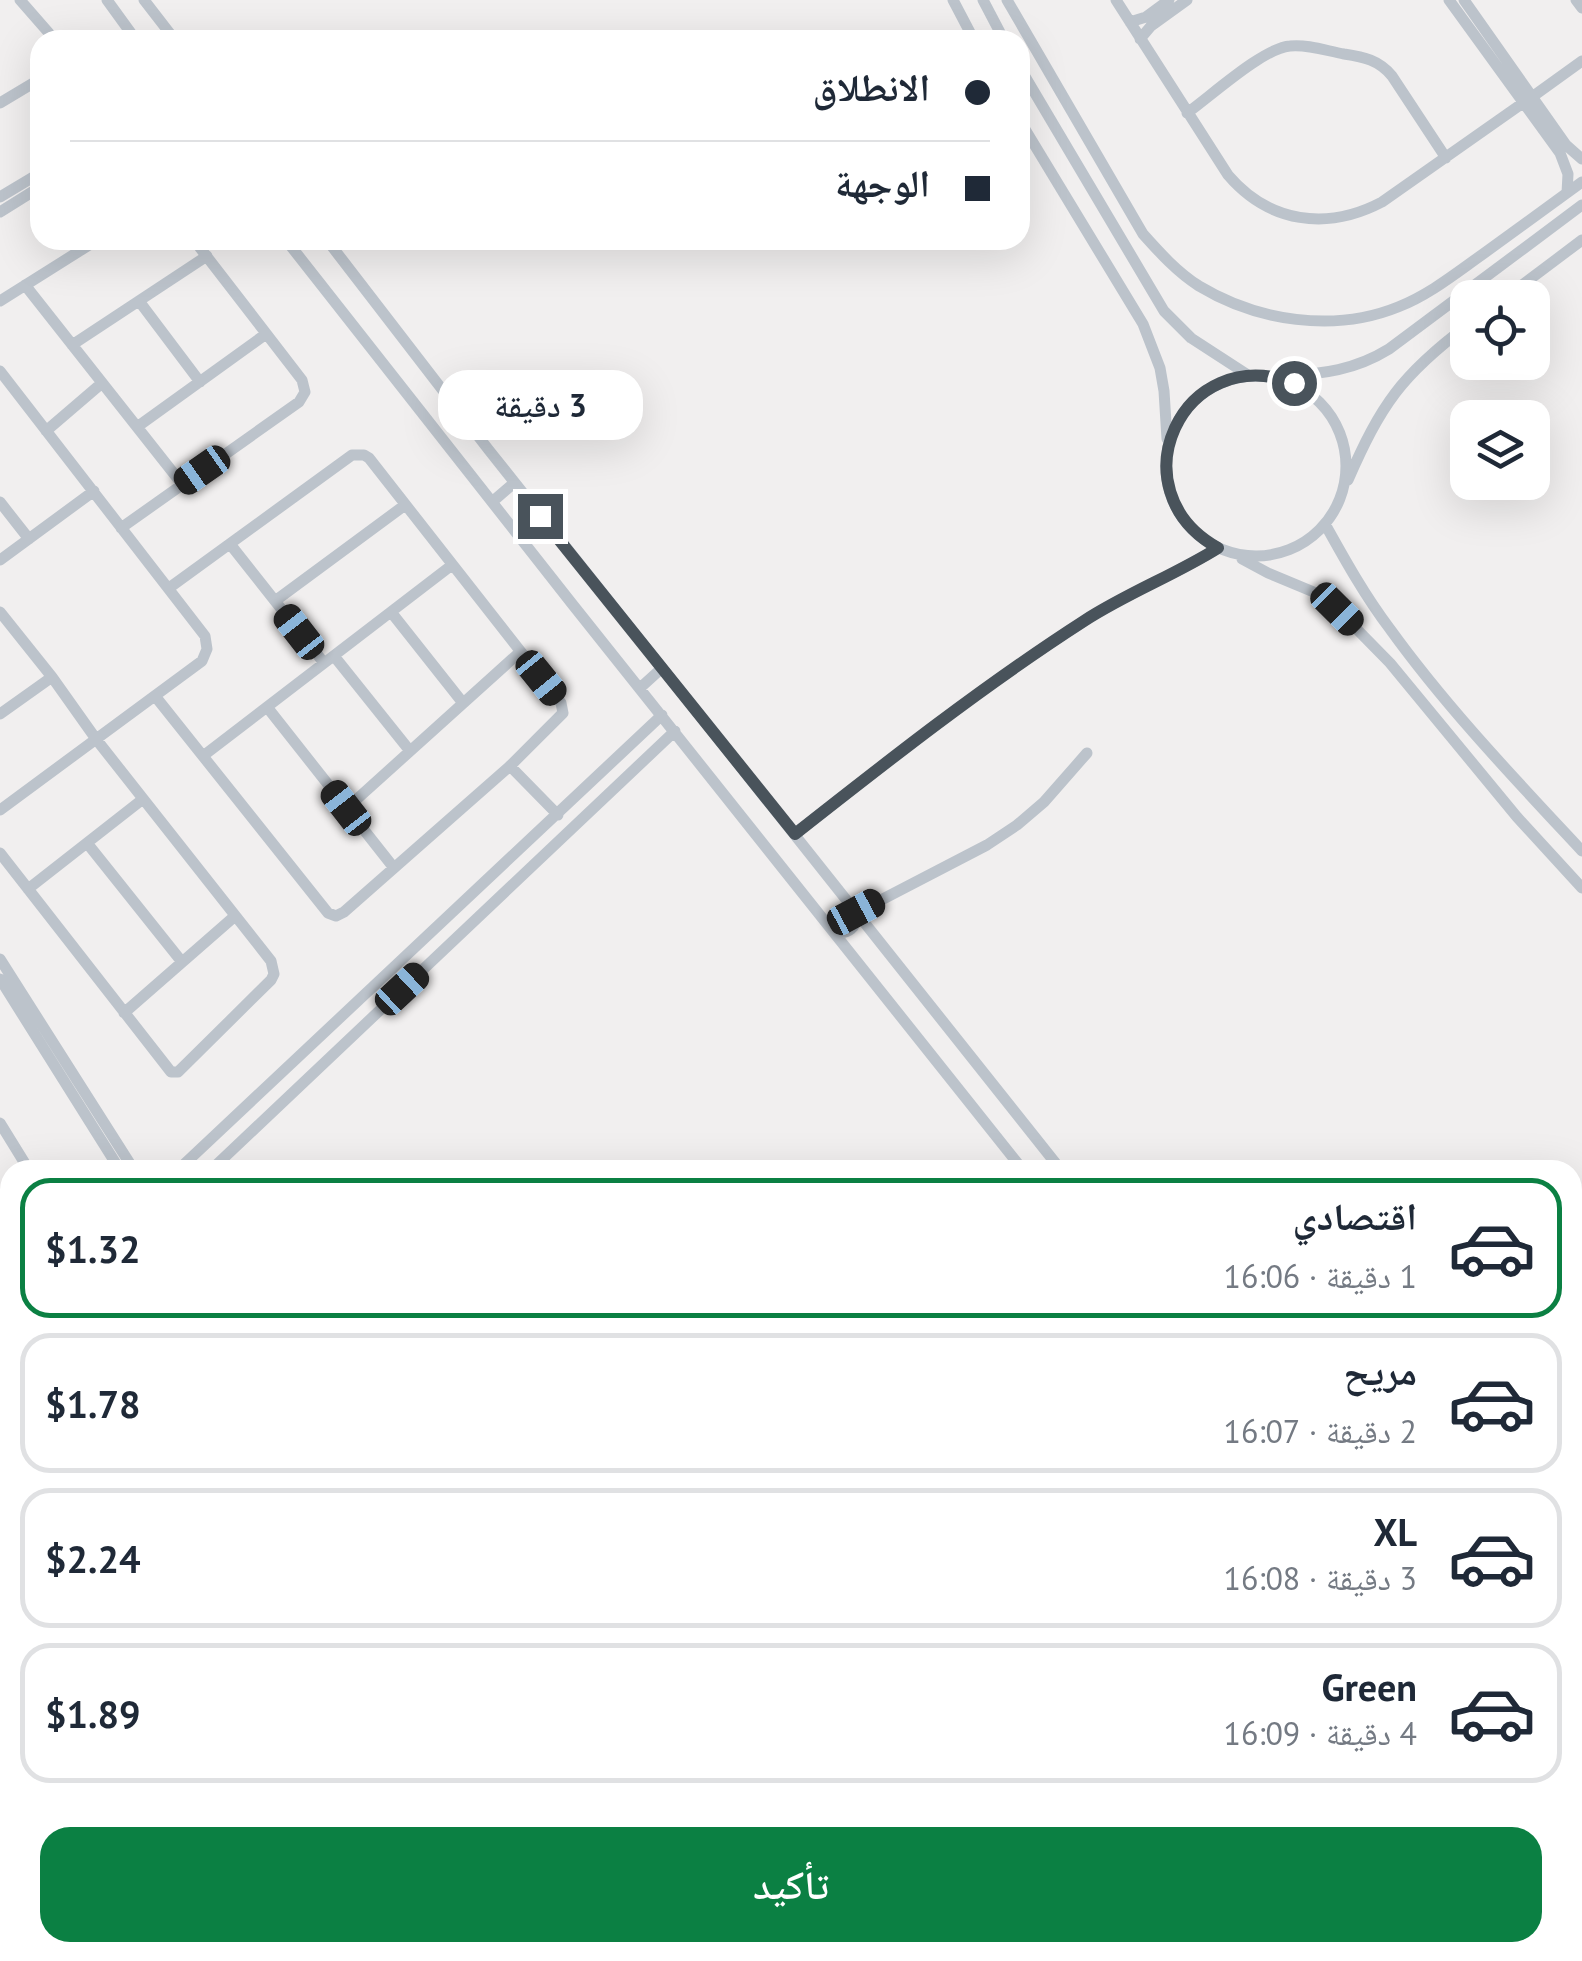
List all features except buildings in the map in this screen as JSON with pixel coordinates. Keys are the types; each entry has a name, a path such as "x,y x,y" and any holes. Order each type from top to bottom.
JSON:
{"street":[{"path":"20,0 46,30"},
{"path":"107,0 129,30"},
{"path":"144,0 167,30"},
{"path":"953,0 969,30"},
{"path":"983,0 999,30"},
{"path":"1007,0 1024,30"},
{"path":"1116,0 1228,174 1264,205 1298,217 1338,219 1366,210 1582,62"},
{"path":"1130,22 1141,20 1168,0"},
{"path":"1140,39 1187,0"},
{"path":"1449,0 1528,100 1582,159"},
{"path":"1464,0 1565,162 1567,193"},
{"path":"1576,0 1582,8"},
{"path":"161,30 162,23"},
{"path":"1030,40 1143,234 1171,264 1200,286 1244,308 1279,317 1330,322 1398,307 1442,284 1582,182"},
{"path":"1187,114 1280,48 1297,46 1347,54 1374,60 1387,70 1446,158"},
{"path":"0,104 30,84"},
{"path":"1030,85 1164,310 1206,350 1248,375"},
{"path":"1030,138 1144,324 1160,368 1168,486 1176,508 1198,535 1268,573 1316,593 1337,609 1390,663 1517,817 1582,888"},
{"path":"0,197 30,178"},
{"path":"0,212 30,193"},
{"path":"1167,450 1174,428 1195,399 1225,380 1248,375 1334,372 1372,360 1582,205"},
{"path":"1529,280 1582,240"},
{"path":"0,301 81,250"},
{"path":"122,528 303,397 302,380 202,250"},
{"path":"294,250 1016,1160"},
{"path":"335,250 514,482 1053,1160"},
{"path":"72,345 206,256"},
{"path":"1122,289 1143,277"},
{"path":"25,286 182,484"},
{"path":"139,301 200,382"},
{"path":"137,427 266,334"},
{"path":"795,834 1018,664 1113,603 1224,550 1252,556 1276,554 1308,540 1326,524 1369,432 1401,383 1450,339"},
{"path":"0,372 205,636 207,649 202,661 0,810"},
{"path":"1272,376 1304,389 1322,404 1336,424 1346,458 1342,493"},
{"path":"46,431 102,383"},
{"path":"155,696 328,913 336,916 510,766 560,718 564,709 369,458 358,454 168,588"},
{"path":"492,502 514,482"},
{"path":"0,560 94,492"},
{"path":"0,502 29,539"},
{"path":"275,601 406,505"},
{"path":"1326,524 1359,583 1402,646 1486,747 1582,850"},
{"path":"230,544 275,601 410,751"},
{"path":"203,756 452,565"},
{"path":"0,612 271,961 272,980 178,1072 170,1071 0,853"},
{"path":"391,612 464,703"},
{"path":"346,808 520,652"},
{"path":"640,688 662,668"},
{"path":"0,714 52,678"},
{"path":"267,707 394,868"},
{"path":"189,1160 662,715"},
{"path":"221,1160 675,730"},
{"path":"856,912 1002,836 1044,802 1087,752"},
{"path":"510,766 558,815"},
{"path":"28,889 143,799"},
{"path":"87,843 182,962"},
{"path":"834,930 842,933 853,928 856,912"},
{"path":"124,1013 235,916"},
{"path":"0,958 128,1160"},
{"path":"870,977 876,961 893,958"},
{"path":"0,979 114,1160"},
{"path":"278,1076 293,1092"},
{"path":"0,1123 23,1160"}],"route":[{"path":"540,516 795,834 1018,664 1113,603 1218,548 1190,527 1171,497 1166,462 1174,428 1195,399 1225,380 1260,375 1294,383"}]}
